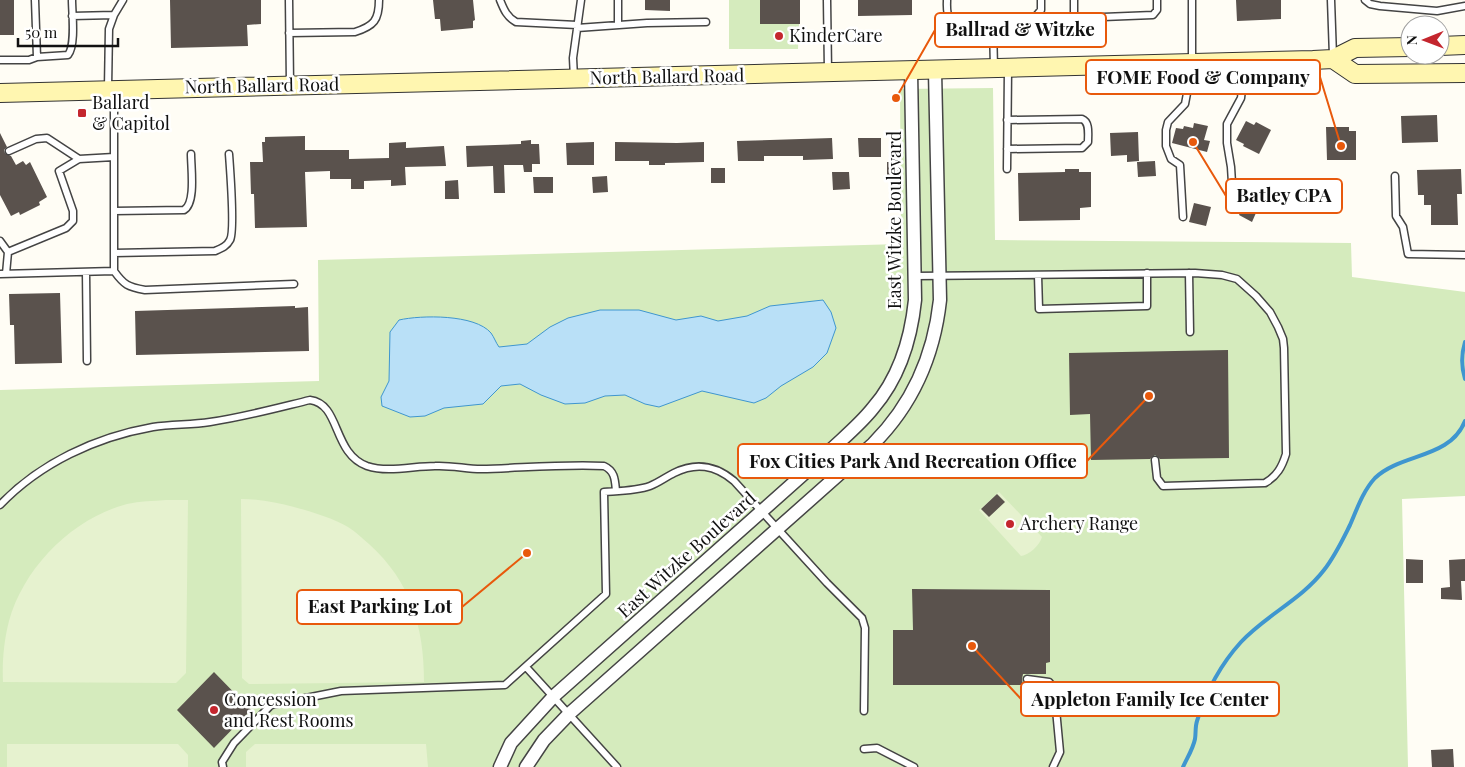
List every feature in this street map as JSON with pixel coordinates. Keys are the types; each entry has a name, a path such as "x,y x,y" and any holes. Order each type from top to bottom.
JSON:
{"main road":[{"path":"1450,46 1465,45"},
{"name":"North Ballard Road","path":"0,93 1333,60 1355,48 1400,47"},
{"path":"1333,60 1355,74 1465,72"}],"street":[{"path":"526,767 544,740 569,714 873,444 898,416 911,394 924,370 938,312 940,276 935,70"},
{"name":"East Witzke Boulevard","path":"500,767 511,743 554,696 855,427 874,408 882,396 898,366 909,337 915,300 911,71"}],"lane":[{"path":"35,0 37,57"},
{"path":"0,60 29,60 37,57 65,56 71,52 72,0"},
{"path":"123,0 114,15 109,29 114,157 114,271 122,283 131,288 146,290 294,284"},
{"path":"289,0 290,86"},
{"path":"289,33 355,32 361,30 375,21 379,0"},
{"path":"500,0 506,15 516,22 577,27 706,22"},
{"path":"574,79 573,58 581,0"},
{"path":"618,0 618,24"},
{"path":"827,0 828,73"},
{"path":"947,0 947,14 951,21 961,25 993,26 1030,23 1041,10 1041,0"},
{"path":"1074,0 1074,15 1078,18 1153,15 1157,10 1158,0"},
{"path":"1184,217 1180,165 1171,159 1166,146 1166,130 1168,122 1186,104 1192,0"},
{"path":"1331,0 1333,60"},
{"path":"1365,0 1370,4 1380,6 1437,11 1465,6"},
{"path":"72,16 114,15"},
{"path":"993,26 1001,69 1007,120 1007,169"},
{"path":"1233,199 1227,143 1227,124 1241,98 1245,62"},
{"path":"1007,120 1082,119 1087,124 1088,142 1082,148 1007,149"},
{"path":"9,151 36,139 48,138 79,159"},
{"path":"114,211 184,210 187,208 191,198 191,154"},
{"path":"114,253 215,251 224,248 231,239 232,226 229,154"},
{"path":"8,252 66,228 73,221 73,211 58,171 79,159 114,157"},
{"path":"1395,176 1396,216 1403,227 1408,254 1465,255"},
{"path":"0,241 8,252 3,274 114,271"},
{"path":"86,272 87,361"},
{"path":"1038,275 1039,309 1147,306 1147,273"},
{"path":"915,276 1189,273 1222,275 1237,279 1270,312 1283,338 1286,454 1279,471 1272,479 1260,484 1164,486 1157,478 1155,460"},
{"path":"1189,273 1190,332"},
{"path":"0,505 26,482 66,455 129,432 155,427 209,422 310,400 317,401 326,407 338,434 354,459 370,467 393,469 437,466 478,469 604,466 614,474 616,491"},
{"path":"223,767 222,762 234,743 271,705 341,691 506,685 606,594 604,492 649,486 686,468 702,466 710,467 727,475 862,618 865,628 864,711"},
{"path":"526,667 617,767"},
{"path":"1027,679 1049,682 1054,688 1060,752 1053,767"},
{"path":"864,748 877,748 914,767"}],"green space":[{"path":"729,0 760,0 761,24 799,24 798,49 729,49"},
{"path":"993,88 995,240 1351,243 1352,277 1465,292 1465,496 1402,499 1408,767 0,767 0,390 319,381 318,260 901,244 900,89"},
{"name":"Archery Range","path":"999,492 1042,537 1031,552 1021,556 979,510"},
{"path":"241,499 275,503 322,516 348,527 369,544 395,574 405,590 412,607 418,624 424,682 249,684 242,678"},
{"path":"188,500 186,673 176,683 3,682 6,636 16,601 26,582 53,548 70,533 107,511 132,503"},
{"path":"7,744 178,744 188,755 188,767 7,767"},
{"path":"255,744 426,744 428,767 246,767 246,752"}],"water":[{"path":"823,300 831,312 836,328 827,353 813,367 781,386 766,398 754,403 702,391 659,407 645,404 625,395 605,396 585,403 565,404 541,395 520,384 501,386 483,404 444,408 425,416 410,417 382,406 381,397 389,381 390,332 399,320 434,317 473,322 491,333 499,347 527,344 550,327 568,318 600,310 639,310 676,320 701,316 718,321 747,316 770,306"}],"building":[{"path":"0,0 14,0 14,35 0,35"},
{"path":"170,0 261,0 261,24 247,25 248,46 171,48"},
{"path":"433,0 473,0 475,20 473,21 473,28 441,31 440,19 435,19"},
{"path":"645,0 670,0 670,11 645,10"},
{"path":"760,0 800,0 800,24 760,24"},
{"path":"858,0 912,0 912,15 858,16"},
{"path":"1236,0 1281,0 1281,19 1237,21"},
{"path":"1437,115 1438,142 1402,143 1401,116"},
{"path":"1246,121 1254,125 1256,122 1271,130 1259,154 1236,140"},
{"path":"1194,123 1208,126 1204,140 1210,141 1207,152 1172,143 1176,128 1183,129 1184,126 1193,128"},
{"path":"1326,127 1349,127 1349,131 1356,131 1356,160 1327,160"},
{"path":"1138,132 1139,161 1127,162 1127,155 1111,156 1110,133"},
{"path":"0,133 7,147 4,150 5,153 11,156 16,165 23,161 26,165 30,162 47,197 39,202 40,205 20,215 19,212 11,216 0,195"},
{"path":"305,136 305,150 349,150 349,159 389,158 389,143 406,142 406,148 444,146 446,166 405,167 406,185 391,186 391,180 364,181 364,189 351,189 351,179 330,179 330,171 305,172 307,227 255,228 254,194 251,194 250,162 263,162 262,142 265,142 265,137"},
{"path":"832,138 833,159 803,160 803,156 764,156 764,161 738,161 737,141"},
{"path":"858,138 881,138 881,157 859,157"},
{"path":"531,140 531,144 539,144 540,164 532,164 532,172 524,172 523,165 504,165 505,193 494,193 493,166 467,167 466,146 521,144 521,141"},
{"path":"594,142 594,165 567,165 566,143"},
{"path":"615,142 704,142 704,162 649,165 649,161 615,161"},
{"path":"1155,161 1156,176 1138,177 1137,162"},
{"path":"887,162 898,162 898,175 887,175"},
{"path":"711,168 725,168 725,183 711,183"},
{"path":"1065,169 1079,169 1079,172 1091,172 1091,207 1080,208 1080,220 1019,221 1018,173 1065,172"},
{"path":"1461,169 1462,194 1457,194 1458,225 1431,225 1431,205 1424,205 1424,195 1418,195 1417,170"},
{"path":"832,172 849,172 850,189 833,190"},
{"path":"607,176 608,192 593,193 592,177"},
{"path":"533,177 553,177 553,193 534,193"},
{"path":"458,180 459,199 445,199 445,181"},
{"path":"1246,200 1259,206 1252,222 1239,215"},
{"path":"1194,203 1211,207 1206,226 1189,222"},
{"path":"60,293 62,363 15,364 14,325 10,325 9,294"},
{"path":"295,306 295,308 308,307 309,351 136,355 135,311"},
{"path":"1228,350 1229,458 1160,459 1155,455 1150,459 1091,460 1090,414 1070,415 1069,353"},
{"path":"997,494 1005,502 989,517 981,509"},
{"path":"1406,559 1423,560 1423,583 1406,583"},
{"path":"1465,559 1465,581 1461,581 1462,600 1441,599 1441,588 1450,587 1449,560"},
{"path":"912,589 1050,590 1050,662 1046,663 1046,674 1023,674 1023,685 893,685 893,630 913,630"},
{"name":"Concession and Rest Rooms","path":"214,672 251,710 214,748 177,710"},
{"path":"1453,749 1454,767 1432,767 1431,750"}],"waterway":[{"path":"1465,342 1462,360 1465,379"},
{"path":"1183,767 1194,743 1196,723 1205,700 1221,669 1241,642 1305,590 1324,570 1341,543 1364,494 1375,478 1398,464 1437,449 1458,433 1465,421"}],"place":[{"name":"KinderCare","path":"779,36"},
{"name":"Ballrad & Witzke","path":"896,98"},
{"name":"Ballard & Capitol","path":"82,113"},
{"name":"Batley CPA","path":"1193,142"},
{"name":"FOME Food & Company","path":"1341,146"},
{"name":"Fox Cities Park And Recreation Office","path":"1149,396"},
{"name":"Archery Range","path":"1010,524"},
{"name":"East Parking Lot","path":"527,553"},
{"name":"Appleton Family Ice Center","path":"972,646"},
{"name":"Concession and Rest Rooms","path":"214,710"}]}
